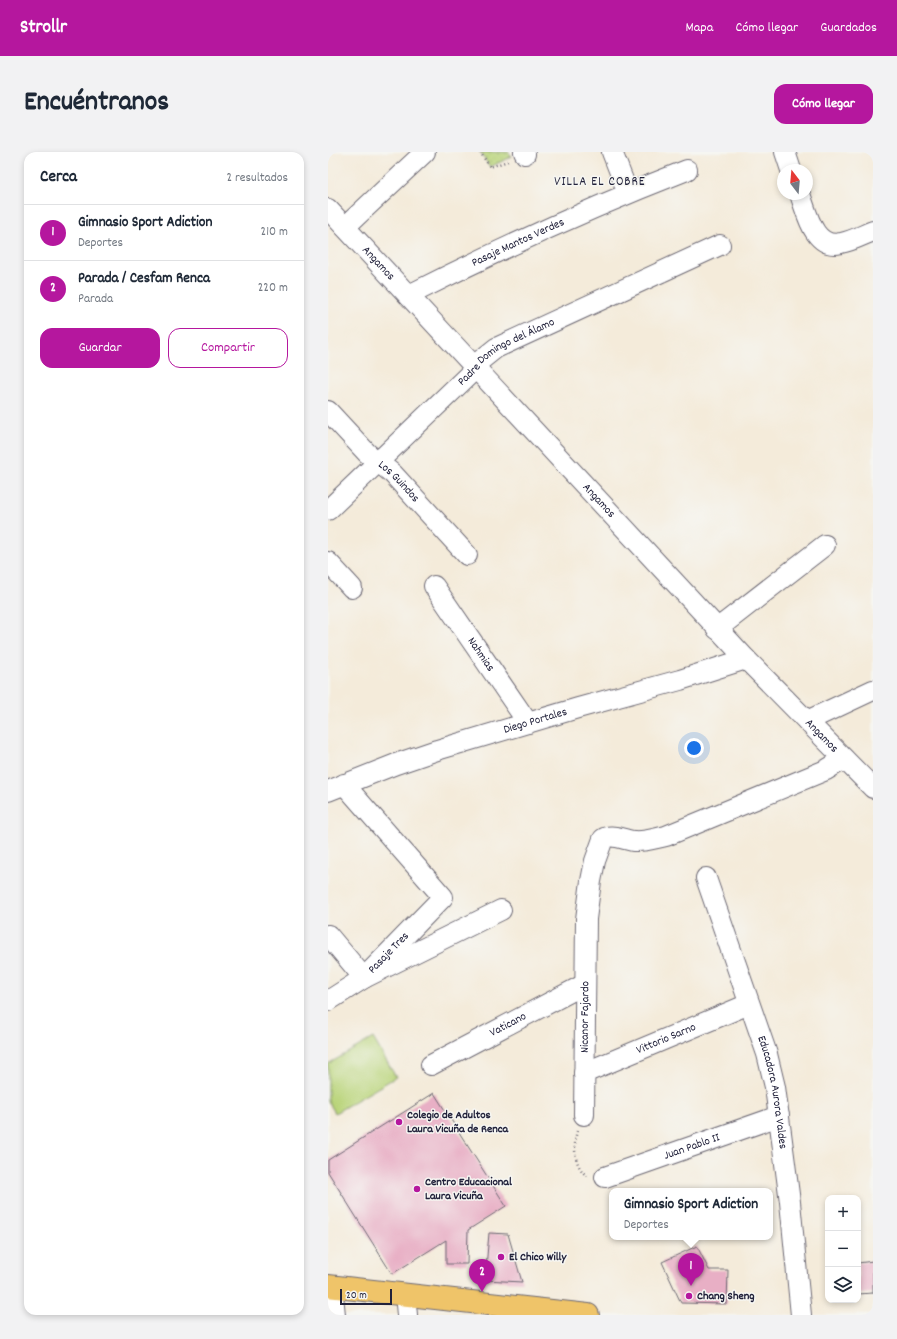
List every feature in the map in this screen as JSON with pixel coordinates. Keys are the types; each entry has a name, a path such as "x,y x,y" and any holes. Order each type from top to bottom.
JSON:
{"main road":[{"path":"330,1286 406,1305 588,1315"}],"street":[{"path":"344,227 425,152"},
{"path":"612,152 628,193"},
{"path":"785,152 789,164"},
{"name":"Pasaje Mantos Verdes","path":"409,295 515,243 628,193 688,170"},
{"path":"802,200 815,233 826,242 839,244 873,231"},
{"name":"Angamos","path":"328,209 746,659 873,788"},
{"name":"Padre Domingo del Álamo","path":"328,510 476,368 488,354 504,344 720,245"},
{"name":"Los Guindos","path":"328,411 367,453 393,474 467,555"},
{"path":"718,628 825,545"},
{"path":"328,562 352,588"},
{"name":"Nahmias","path":"434,586 528,723"},
{"name":"Diego Portales","path":"336,788 437,750 578,708 680,680 746,659"},
{"path":"807,720 873,690"},
{"name":"Nicanor Fajardo","path":"584,1115 586,919 590,888 601,841 605,837 609,836 635,842 666,836 826,770 844,759"},
{"name":"Pasaje Tres","path":"328,1001 364,978 443,897 336,788"},
{"name":"Educadora Aurora Valdes","path":"706,878 766,1054 775,1087 790,1202 801,1315"},
{"path":"328,935 364,978 500,910"},
{"name":"Vaticano","path":"431,1065 585,984"},
{"name":"Vittorio Sarno","path":"584,1073 748,1004"},
{"name":"Juan Pablo II","path":"605,1177 779,1116"},
{"path":"330,1286 335,1315"}],"path":[{"path":"480,152 490,167 525,153"},
{"path":"584,1115 575,1139 576,1158 582,1171 586,1175 595,1179 605,1177"}],"green space":[{"path":"480,152 509,152 511,157 490,167"},
{"path":"373,1038 396,1077 335,1113 328,1101 328,1064"}],"building":[{"name":"Centro Educacional Laura Vicuña","path":"434,1093 506,1206 468,1230 467,1264 446,1264 446,1240 392,1274 328,1172 328,1160"},
{"name":"El Chico Willy","path":"489,1233 508,1234 522,1282 485,1280"},
{"path":"697,1246 709,1270 728,1270 727,1304 681,1303 662,1262"},
{"path":"873,1261 873,1293 861,1294 861,1263"}],"place":[{"name":"Colegio de Adultos Laura Vicuña de Renca","path":"399,1122"},
{"name":"Centro Educacional Laura Vicuña","path":"417,1189"},
{"name":"El Chico Willy","path":"501,1257"},
{"name":"Gimnasio Sport Adiction","path":"691,1286"},
{"name":"Parada / Cesfam Renca","path":"482,1292"},
{"name":"Chang Sheng","path":"689,1296"}],"district":[{"name":"VILLA EL COBRE","path":"600,182"}]}
